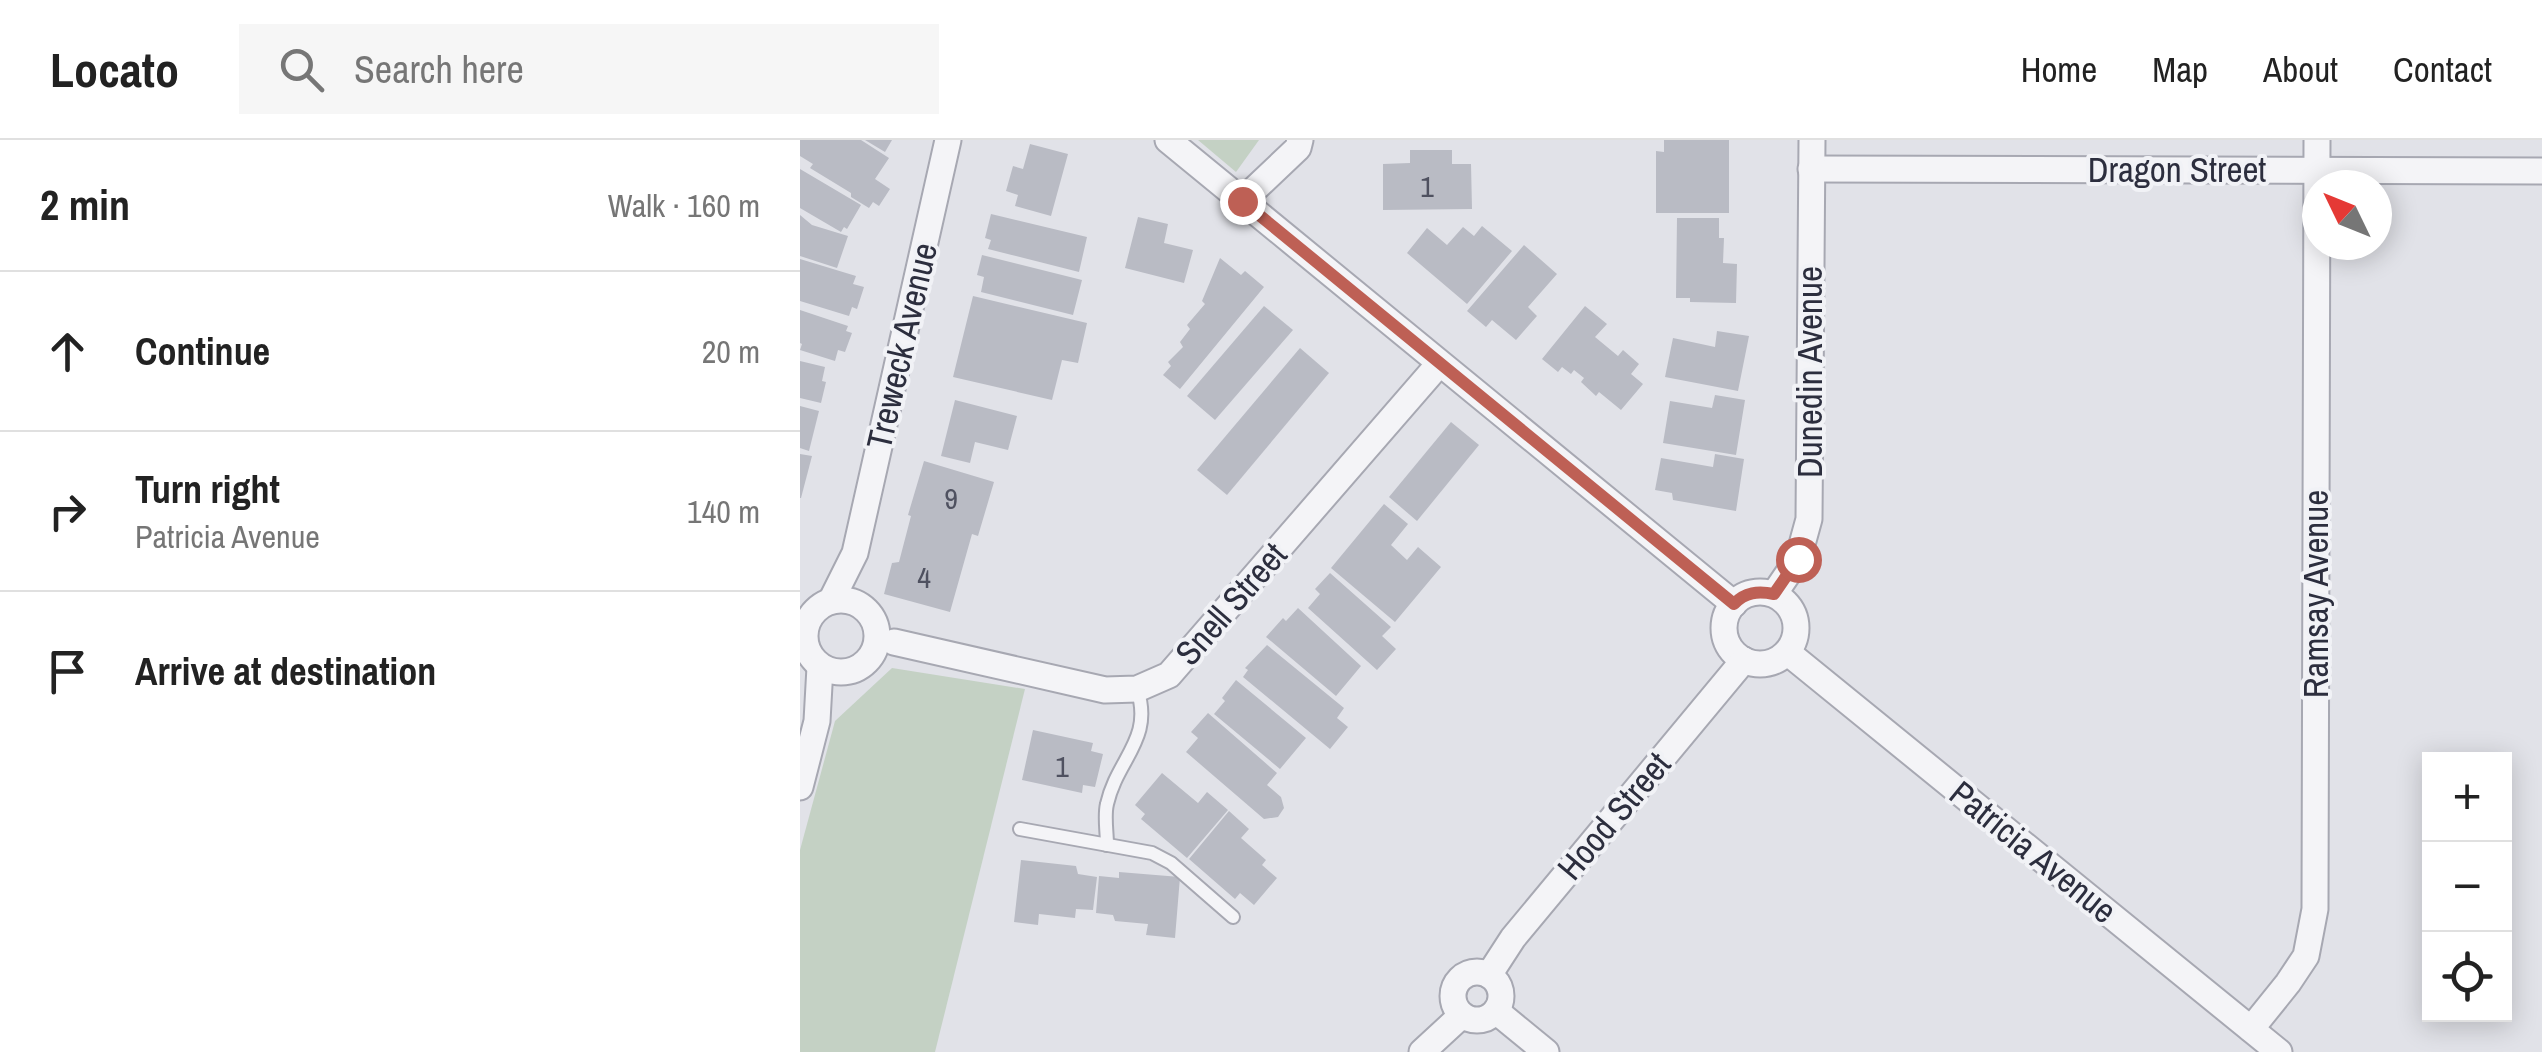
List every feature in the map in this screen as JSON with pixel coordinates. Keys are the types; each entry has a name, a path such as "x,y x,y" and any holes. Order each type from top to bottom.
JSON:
{"street":[{"name":"Treweck Avenue","path":"860,606 855,553 948,140"},
{"path":"1168,140 1734,604"},
{"path":"1242,201 1298,148 1300,140"},
{"name":"Dunedin Avenue","path":"1774,594 1798,559 1809,519 1812,140"},
{"name":"Ramsay Avenue","path":"2316,170 2317,140"},
{"name":"Dragon Street","path":"1811,168 2316,170"},
{"name":"Dragon Street","path":"2392,170 2542,171"},
{"name":"Ramsay Avenue","path":"2251,1029 2306,956 2315,909 2316,260"},
{"name":"Snell Street","path":"894,642 1105,690 1138,689 1169,675 1440,364"},
{"name":"Treweck Avenue","path":"815,609 855,553"},
{"path":"1762,592 1786,602 1796,628 1787,652 1775,661 1760,664 1744,660 1730,647 1724,632 1734,604 1749,594 1762,592"},
{"path":"846,600 869,614 876,626 877,640 873,654 863,666 849,672 834,672 811,658 802,643 815,609 846,600"},
{"name":"Patricia Avenue","path":"1787,652 2279,1052"},
{"name":"Hood Street","path":"1490,976 1513,938 1744,660"},
{"path":"800,787 817,721 820,666"},
{"path":"817,721 849,672"},
{"path":"1476,972 1490,976 1500,988 1496,1011 1482,1020 1462,1016 1453,996 1457,983 1476,972"},
{"path":"1496,1011 1546,1052"},
{"path":"1422,1052 1462,1016"}],"lane":[{"path":"1107,844 1106,804 1140,732 1144,709 1138,689"},
{"path":"1020,828 1152,853 1171,863 1233,916"}],"green space":[{"path":"1198,140 1259,140 1236,172"},
{"path":"892,668 1025,689 935,1052 800,1052 800,850 835,721"}],"building":[{"path":"800,140 861,140 889,158 875,179 890,189 879,206 873,202 869,208 810,168 813,164 800,156"},
{"path":"865,140 892,140 885,152"},
{"path":"1664,140 1729,140 1729,213 1656,213 1656,151 1664,152"},
{"path":"1030,144 1068,154 1051,216 1015,206 1018,195 1006,191 1013,166 1023,169"},
{"path":"1410,150 1452,150 1452,164 1471,164 1472,209 1383,210 1383,164 1410,163"},
{"path":"800,169 861,205 847,229 844,227 841,232 800,208"},
{"path":"991,214 1087,237 1079,272 988,249 991,240 985,238"},
{"path":"800,215 812,225 848,236 837,268 800,256"},
{"path":"1138,217 1168,224 1164,243 1193,250 1184,283 1125,268"},
{"path":"1677,218 1719,218 1719,238 1724,238 1723,263 1737,264 1736,303 1676,298"},
{"path":"1482,226 1512,251 1467,304 1407,253 1427,228 1447,245 1463,227 1474,236"},
{"path":"1524,245 1557,274 1528,307 1537,316 1516,340 1492,320 1486,327 1467,311"},
{"path":"982,255 1082,280 1073,315 981,292 984,277 977,275"},
{"path":"1220,258 1264,287 1180,389 1163,375 1171,366 1168,362 1183,347 1180,342 1190,329 1187,325 1205,304 1202,301"},
{"path":"800,259 856,276 853,284 864,287 857,309 852,307 849,316 800,301"},
{"path":"973,296 1087,323 1078,363 1062,360 1052,400 953,377"},
{"path":"1264,306 1293,330 1215,420 1187,396"},
{"path":"1585,306 1607,324 1595,337 1618,356 1623,350 1639,364 1631,374 1643,384 1621,410 1599,392 1596,396 1574,370 1571,374 1562,367 1558,372 1542,359"},
{"path":"800,310 848,326 846,331 852,333 845,352 838,350 835,361 800,350"},
{"path":"1717,331 1749,336 1738,391 1665,377 1673,338 1715,347"},
{"path":"1300,348 1329,373 1227,495 1197,470"},
{"path":"800,361 825,367 821,403 800,398"},
{"path":"1715,395 1745,400 1736,455 1663,443 1670,401 1712,408"},
{"path":"955,400 1017,416 1008,450 975,442 970,463 941,456"},
{"path":"800,406 819,411 809,451 800,448"},
{"path":"1451,422 1479,445 1417,521 1389,497"},
{"path":"800,454 812,456 801,498 800,498"},
{"path":"1715,454 1744,459 1736,511 1673,500 1672,493 1655,490 1661,458 1713,467"},
{"path":"924,461 994,482 978,536 972,534 950,612 884,594 892,563 899,562"},
{"path":"1384,504 1408,524 1391,545 1407,560 1418,547 1441,567 1395,622 1331,568"},
{"path":"1330,573 1391,627 1382,636 1396,649 1377,670 1308,608 1320,594 1315,589"},
{"path":"1298,608 1361,666 1336,696 1266,637"},
{"path":"1267,645 1344,708 1337,718 1348,727 1330,749 1243,677 1248,670 1245,668"},
{"path":"1236,680 1306,738 1280,769 1214,714"},
{"path":"1208,713 1277,773 1267,785 1281,797 1284,808 1278,817 1264,819 1186,752 1198,738 1191,732"},
{"path":"1033,730 1093,743 1091,751 1103,754 1095,787 1083,785 1082,793 1022,780"},
{"path":"1162,773 1198,803 1207,792 1228,810 1187,858 1141,819 1145,814 1135,805"},
{"path":"1229,811 1249,829 1241,838 1266,860 1262,865 1277,878 1254,905 1240,893 1235,899 1189,859"},
{"path":"1021,860 1076,866 1078,874 1097,877 1093,910 1076,909 1075,918 1039,914 1038,925 1014,922"},
{"path":"1119,872 1180,877 1175,938 1146,935 1148,924 1115,921 1113,915 1096,913 1099,876 1119,878"}],"route":[{"path":"1242,201 1734,604 1749,594 1774,594 1798,559"}]}
